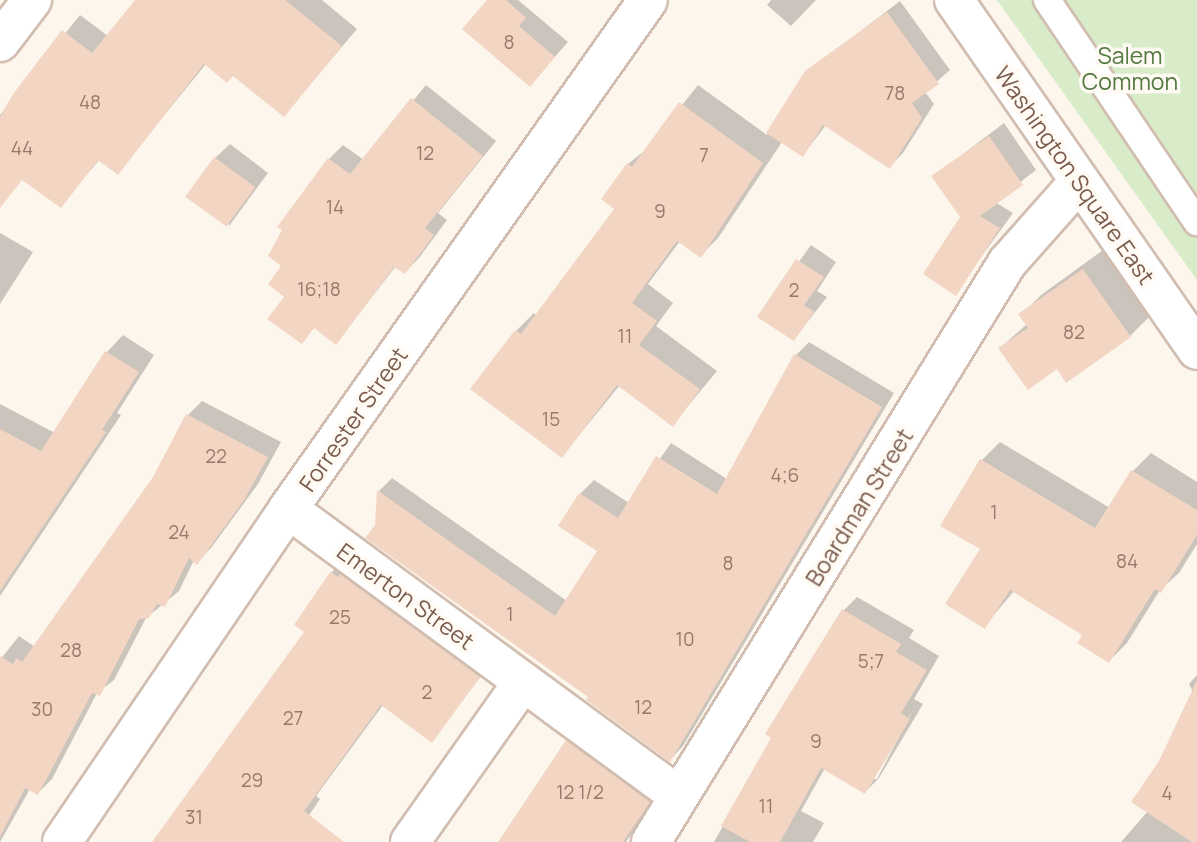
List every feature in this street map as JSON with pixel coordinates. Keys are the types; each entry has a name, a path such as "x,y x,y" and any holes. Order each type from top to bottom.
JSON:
{"street":[{"path":"0,42 32,0"},
{"name":"Forrester Street","path":"62,842 288,509 648,0"},
{"name":"Washington Square East","path":"954,0 1197,350"},
{"name":"Boardman Street","path":"651,842 1007,263 1079,182"},
{"name":"Emerton Street","path":"288,509 678,795"},
{"path":"410,842 523,682"}],"lane":[{"path":"1047,0 1197,222"}],"green space":[{"name":"Salem Common","path":"997,0 1197,0 1197,280"}],"building":[{"path":"135,0 285,0 342,46 284,117 233,76 227,83 204,64 118,175 98,160 61,208 22,180 0,208 0,117 13,94 62,30 92,53"},
{"path":"487,0 506,0 526,18 519,26 555,57 530,87 462,29"},
{"path":"887,12 939,84 912,103 922,118 890,169 823,125 803,157 766,133 805,71"},
{"path":"411,98 483,156 425,228 434,235 405,274 394,267 336,345 314,328 302,344 267,319 284,297 268,284 281,266 268,256 282,230 277,227 328,158 350,174"},
{"path":"679,102 763,163 701,258 677,241 632,303 657,321 639,345 700,389 673,427 617,385 562,458 470,389 515,330 521,334 614,209 601,199 627,163 632,167"},
{"path":"989,136 1023,185 980,216 1000,228 956,296 923,274 960,217 931,176"},
{"path":"214,157 255,187 226,227 185,197"},
{"path":"796,259 824,277 804,305 814,312 794,341 757,317"},
{"path":"1083,269 1131,337 1066,383 1057,369 1028,390 998,348 1028,328 1018,314"},
{"path":"105,351 139,372 102,430 106,432 0,591 0,429 41,451"},
{"path":"794,354 882,407 670,762 586,700 588,697 365,538 375,525 377,490 555,616 597,551 558,526 579,493 618,518 656,456 717,494"},
{"path":"186,414 268,457 244,500 197,565 189,558 165,607 157,604 149,618 139,619 100,696 92,693 38,795 25,788 0,837 0,656 13,664 16,658 22,662 153,477"},
{"path":"980,459 1095,528 1131,470 1197,510 1197,535 1161,593 1155,589 1109,663 1077,643 1082,635 1010,590 985,629 945,604 980,549 940,526"},
{"path":"330,572 338,577 340,574 480,677 432,743 381,705 304,811 344,842 152,842 304,632 294,625"},
{"path":"842,609 901,644 896,652 927,670 901,713 910,719 865,794 821,768 780,842 750,842 721,826 771,738 765,734"},
{"path":"1197,680 1197,842 1192,842 1131,802 1159,761"},
{"path":"566,740 650,802 623,842 498,842"}]}
